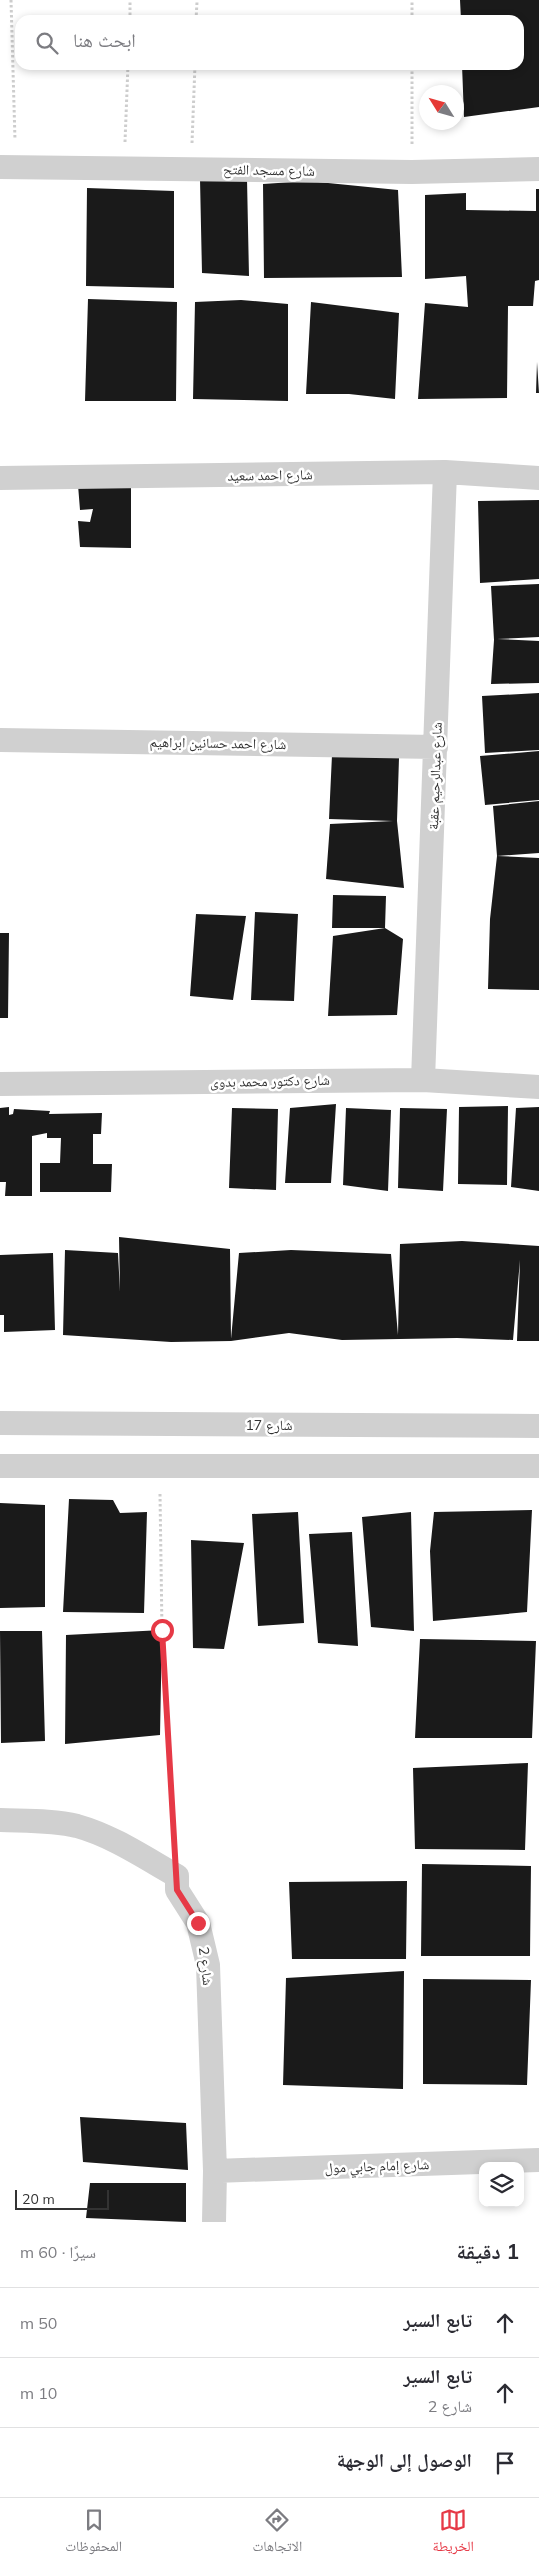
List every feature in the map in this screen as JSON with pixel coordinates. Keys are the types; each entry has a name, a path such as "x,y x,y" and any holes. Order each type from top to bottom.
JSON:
{"street":[{"name":"شارع مسجد الفتح","path":"8,168 124,167 412,172 539,170"},
{"name":"شارع احمد سعيد","path":"0,478 445,472 539,478"},
{"name":"شارع عبدالرحيم عقبة","path":"422,1080 445,472"},
{"name":"شارع احمد حسانين ابراهيم","path":"0,740 436,746"},
{"name":"شارع دكتور محمد بدوى","path":"0,1084 422,1080 539,1087"},
{"name":"شارع 17","path":"0,1424 539,1426"},
{"path":"0,1466 539,1466"},
{"path":"0,1820 36,1821 76,1826 115,1840 177,1876"},
{"name":"شارع 2","path":"177,1876 177,1890 198,1923 208,1965 215,2171 214,2222"},
{"name":"شارع إمام جابي مول","path":"215,2171 539,2160"}],"path":[{"path":"8,168 11,0"},
{"path":"130,1 130,15"},
{"path":"196,15 197,2"},
{"path":"412,2 412,15"},
{"path":"124,167 128,70"},
{"path":"191,169 195,70"},
{"path":"412,70 412,172"},
{"path":"159,1466 162,1630 177,1876"}],"building":[{"path":"460,0 539,0 539,107 464,117 462,70 524,70 524,15 461,15"},
{"path":"200,179 247,179 249,276 202,273"},
{"path":"308,181 398,190 402,277 264,278 263,184"},
{"path":"87,188 174,191 174,288 86,286"},
{"path":"536,189 539,189 539,280 535,281 533,306 508,306 507,398 418,399 425,303 468,307 466,276 425,279 425,195 466,193 466,210 536,211"},
{"path":"88,299 177,302 176,401 85,401"},
{"path":"241,300 288,304 288,401 193,399 195,302"},
{"path":"311,302 399,313 395,399 349,394 306,394"},
{"path":"537,362 539,393 536,393"},
{"path":"131,482 131,548 80,547 78,521 90,522 93,509 80,510 78,485"},
{"path":"539,500 539,579 480,583 478,501"},
{"path":"539,584 539,637 497,639 539,641 539,683 491,684 494,640 491,586"},
{"path":"539,693 539,750 485,753 482,696"},
{"path":"539,751 539,800 485,805 480,756"},
{"path":"332,755 399,758 397,821 404,888 326,879 330,824 393,821 329,819"},
{"path":"539,801 539,853 497,856 493,806"},
{"path":"497,856 539,858 539,990 488,989 490,919"},
{"path":"333,895 386,896 385,928 332,928"},
{"path":"255,912 298,914 294,1001 251,1000"},
{"path":"196,914 246,916 233,1000 190,996"},
{"path":"385,928 403,939 397,1015 328,1016 333,936"},
{"path":"0,933 9,933 8,1018 0,1018"},
{"path":"336,1104 331,1183 285,1183 290,1108"},
{"path":"508,1106 507,1185 458,1184 459,1107"},
{"path":"9,1107 9,1115 13,1114 14,1109 50,1111 49,1114 102,1113 101,1134 93,1134 93,1164 112,1164 111,1192 40,1192 40,1163 60,1163 61,1138 47,1138 47,1133 32,1136 32,1196 5,1196 6,1182 0,1182 0,1108"},
{"path":"539,1107 539,1191 511,1187 516,1108"},
{"path":"232,1108 278,1109 276,1190 229,1188"},
{"path":"346,1108 391,1110 388,1191 343,1185"},
{"path":"400,1108 447,1109 443,1191 398,1188"},
{"path":"119,1237 230,1249 231,1339 239,1253 291,1250 391,1254 398,1335 400,1244 462,1241 539,1246 539,1341 517,1341 520,1260 513,1340 457,1338 342,1340 289,1333 231,1341 171,1342 63,1335 65,1250 118,1253 120,1292"},
{"path":"53,1253 55,1330 4,1332 4,1315 0,1315 0,1255"},
{"path":"69,1499 113,1500 120,1513 147,1512 144,1613 63,1612"},
{"path":"0,1503 45,1505 45,1607 0,1608"},
{"path":"532,1510 527,1612 433,1621 430,1551 434,1512"},
{"path":"298,1512 304,1623 258,1626 252,1514"},
{"path":"411,1512 414,1631 371,1627 362,1517"},
{"path":"352,1532 358,1646 318,1643 309,1534"},
{"path":"191,1540 244,1543 224,1649 193,1648"},
{"path":"162,1630 160,1735 65,1744 66,1635"},
{"path":"0,1631 42,1631 45,1741 1,1743"},
{"path":"420,1639 536,1641 532,1738 415,1738"},
{"path":"528,1763 525,1850 415,1849 413,1768"},
{"path":"422,1864 531,1866 530,1956 421,1956"},
{"path":"407,1881 406,1959 292,1959 289,1882"},
{"path":"404,1971 403,2089 283,2085 286,1978"},
{"path":"423,1979 531,1980 527,2085 423,2084"},
{"path":"80,2117 186,2123 188,2170 83,2162"},
{"path":"90,2183 186,2183 186,2222 86,2218"}],"route":[{"path":"162,1630 177,1890 198,1923"}]}
